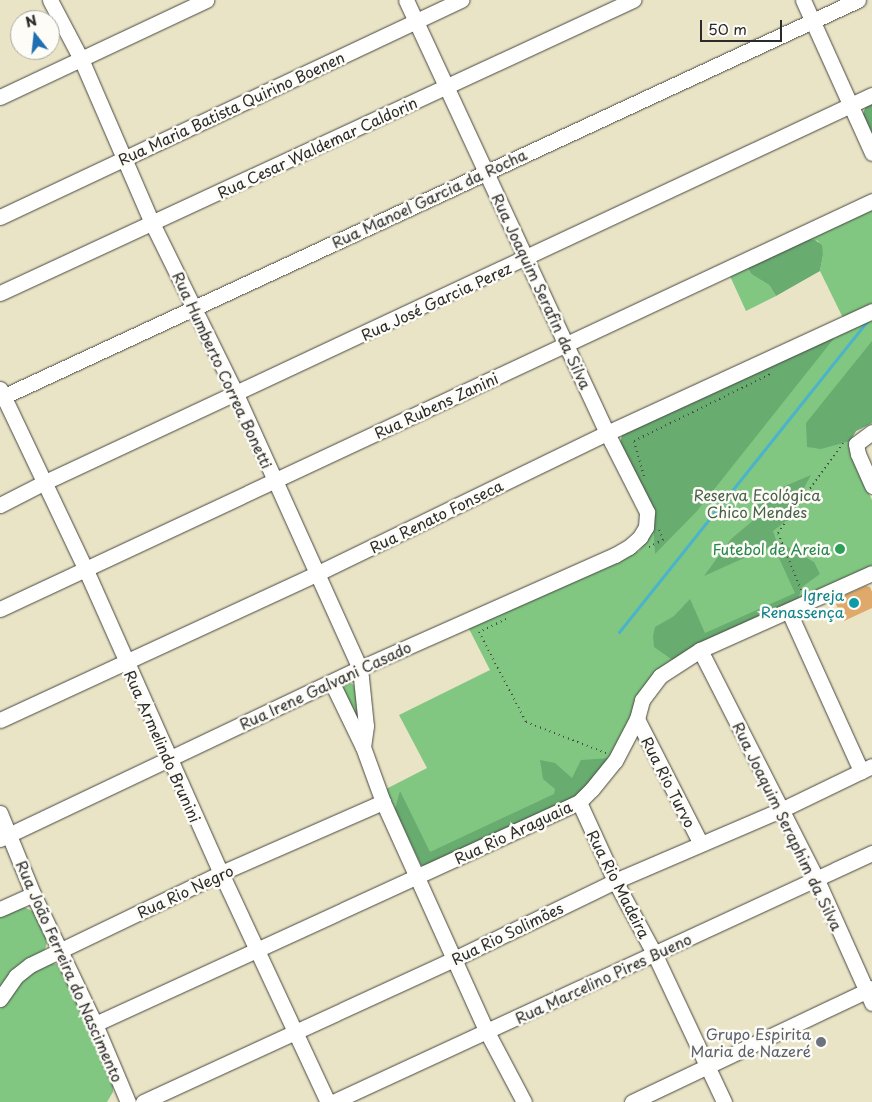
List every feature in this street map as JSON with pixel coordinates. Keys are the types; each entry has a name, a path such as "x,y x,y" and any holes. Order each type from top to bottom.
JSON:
{"street":[{"name":"Rua Humberto Correa Bonetti","path":"50,0 81,59 152,222 236,394 360,668 366,726 363,747"},
{"path":"0,97 206,0"},
{"name":"Rua Joaquim Serafin da Silva","path":"406,0 607,433 652,525"},
{"name":"Rua Maria Batista Quirino Boenen","path":"0,217 461,0"},
{"name":"Rua Cesar Waldemar Caldorin","path":"0,293 633,0"},
{"path":"803,0 849,106 872,153"},
{"name":"Rua Manoel Garcia da Rocha","path":"1,394 194,307 858,0"},
{"name":"Rua José Garcia Perez","path":"0,505 43,483 872,95"},
{"name":"Rua Rubens Zanini","path":"0,609 872,201"},
{"name":"Rua Renato Fonseca","path":"0,720 316,574 607,433 872,311"},
{"name":"Rua Armelindo Brunini","path":"1,394 85,568 125,662 221,873 328,1102"},
{"path":"872,432 850,443 858,454 872,486"},
{"name":"Rua Irene Galvani Casado","path":"5,837 169,757 332,683 360,668 615,555 629,547 652,525"},
{"name":"Rua Rio Araguaia","path":"95,1024 579,802 615,761 637,720 642,700 660,676 700,650 871,577"},
{"path":"788,612 866,768"},
{"name":"Rua Joaquim Seraphim da Silva","path":"700,650 817,880 870,994"},
{"name":"Rua Humberto Correa Bonetti","path":"332,683 363,747 383,802 487,1032 524,1102"},
{"name":"Rua Rio Turvo","path":"637,720 701,844"},
{"name":"Rua Rio Solimões","path":"143,1102 454,959 615,881 781,810 866,768"},
{"name":"Rua Rio Negro","path":"0,999 16,976 30,965 221,873 383,802"},
{"name":"Rua Rio Madeira","path":"579,802 615,881 654,953 724,1102"},
{"name":"Rua João Ferreira do Nascimento","path":"0,813 5,837 61,950 128,1102"},
{"name":"Rua Marcelino Pires Bueno","path":"333,1102 872,853"},
{"path":"0,909 33,894"},
{"path":"632,1102 870,994"}],"path":[{"path":"645,477 634,441 774,371"},
{"path":"802,593 778,533 850,443"},
{"path":"645,549 663,540 652,525"},
{"path":"514,615 479,632 526,722 610,755"}],"green space":[{"path":"872,102 872,138 862,117 866,105"},
{"path":"872,208 872,304 843,318 820,271 823,255 818,241 806,238"},
{"path":"806,238 815,240 822,245 823,255 820,271 776,296 769,285 751,274 747,266"},
{"path":"747,266 751,274 769,285 776,296 746,311 729,274"},
{"name":"Reserva Ecológica Chico Mendes","path":"872,316 872,423 856,431 850,441 851,454 872,500 872,566 698,647 631,717 611,758 589,787 421,865 386,789 427,768 399,715 490,670 467,625 639,551 652,533 653,519 637,476 620,442"},
{"path":"839,332 697,511 655,554 653,519 637,476 620,442 623,432"},
{"path":"872,341 872,423 856,431 850,441 821,449 807,447 806,423"},
{"path":"811,475 786,521 773,531 776,540 814,562 820,574 802,587 798,599 674,661 654,647 653,636 655,627 674,616 690,599 705,633 795,593 773,545 704,576 731,539 756,518 758,504 778,489"},
{"path":"350,683 354,685 362,729 342,687"},
{"path":"611,758 577,797 427,867 421,865 395,809 400,791 430,852 554,794 555,789 543,779 540,760 555,763 572,778 581,760"},
{"path":"22,906 34,912 48,940 45,949 0,990 0,916"},
{"path":"47,961 58,965 62,971 113,1083 113,1092 107,1102 0,1102 0,1009 22,979"}],"building":[{"name":"Igreja Renassença","path":"866,586 870,587 872,592 872,608 844,621 834,600"}],"waterway":[{"path":"619,632 868,320"}],"place":[{"name":"Futebol de Areia","path":"840,549"},
{"name":"Igreja Renassença","path":"854,603"},
{"name":"Grupo Espirita Maria de Nazeré","path":"821,1042"}]}
